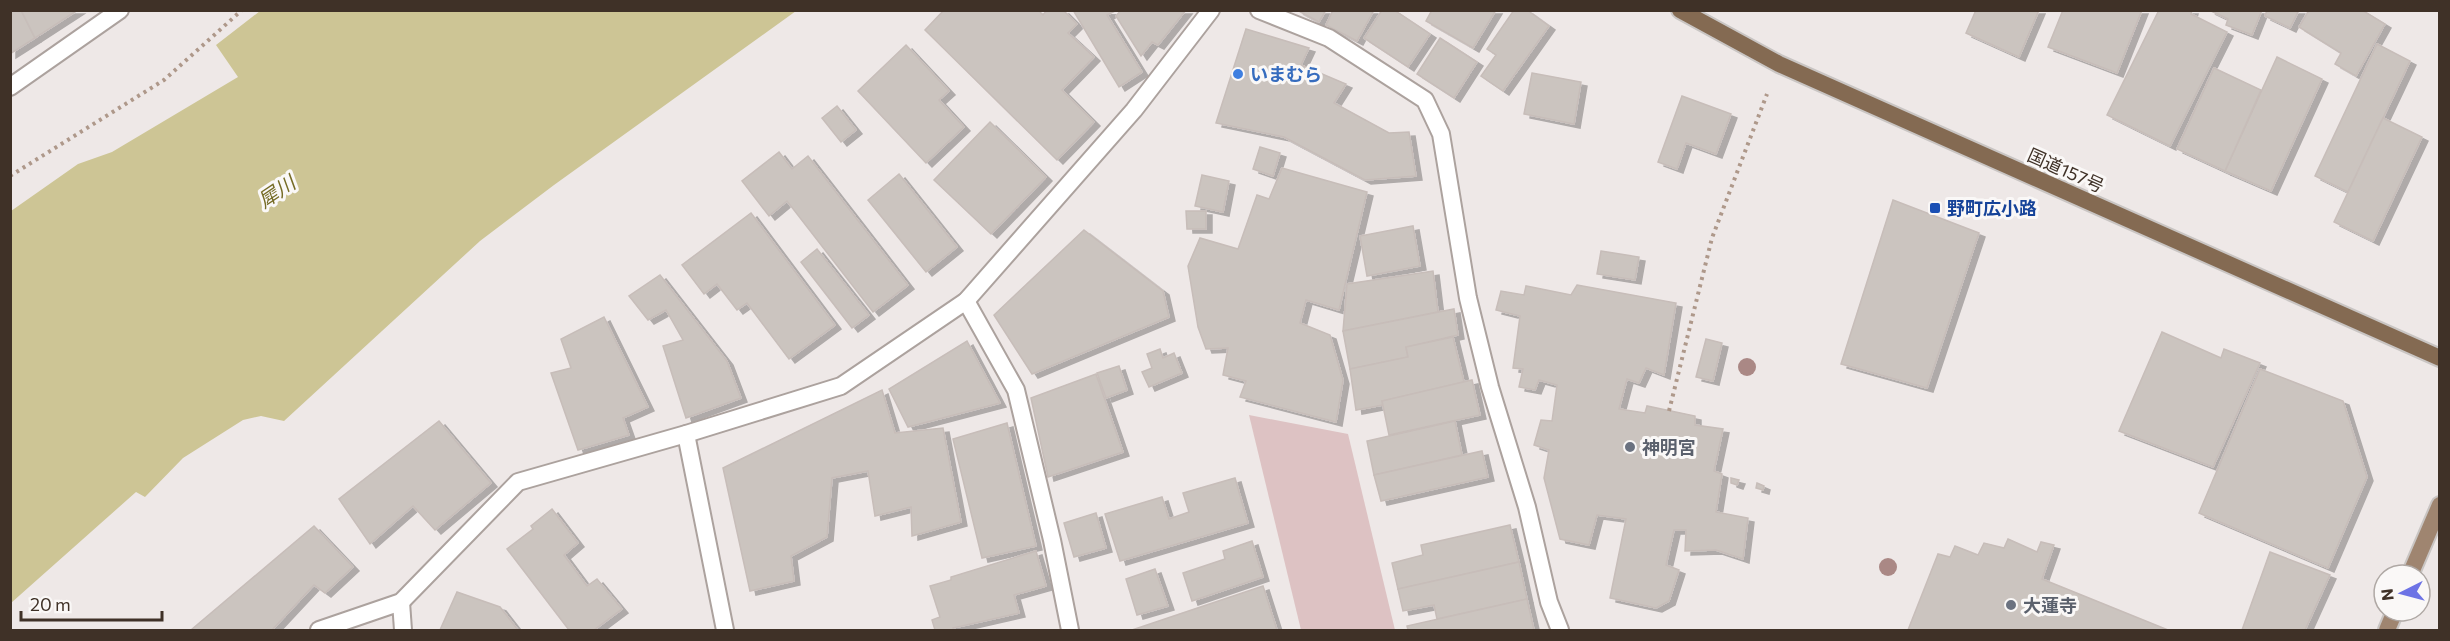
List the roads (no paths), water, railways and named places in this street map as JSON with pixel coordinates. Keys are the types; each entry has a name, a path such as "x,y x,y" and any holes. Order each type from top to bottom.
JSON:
{"highway":[{"name":"国道157号","path":"1680,10 1779,64 2439,358"}],"main road":[{"path":"2415,563 2439,505"}],"street":[{"path":"10,87 120,10"},
{"path":"319,630 401,602 518,482 687,434 841,386 966,301 1134,110 1211,10"},
{"path":"1260,10 1329,38 1425,100 1441,134 1467,298 1490,387 1527,507 1549,602 1560,630"},
{"path":"966,301 1016,390 1052,540 1070,630"},
{"path":"687,434 725,630"},
{"path":"401,602 403,630"}],"water":[{"name":"犀川","path":"260,11 796,11 480,241 284,421 261,416 243,420 183,458 145,497 136,492 11,603 11,211 78,164 112,152 238,77 216,45"}],"place":[{"name":"いまむら","path":"1238,74"},
{"name":"野町広小路","path":"1935,208"},
{"name":"神明宮","path":"1630,447"},
{"name":"大蓮寺","path":"2011,605"}]}
